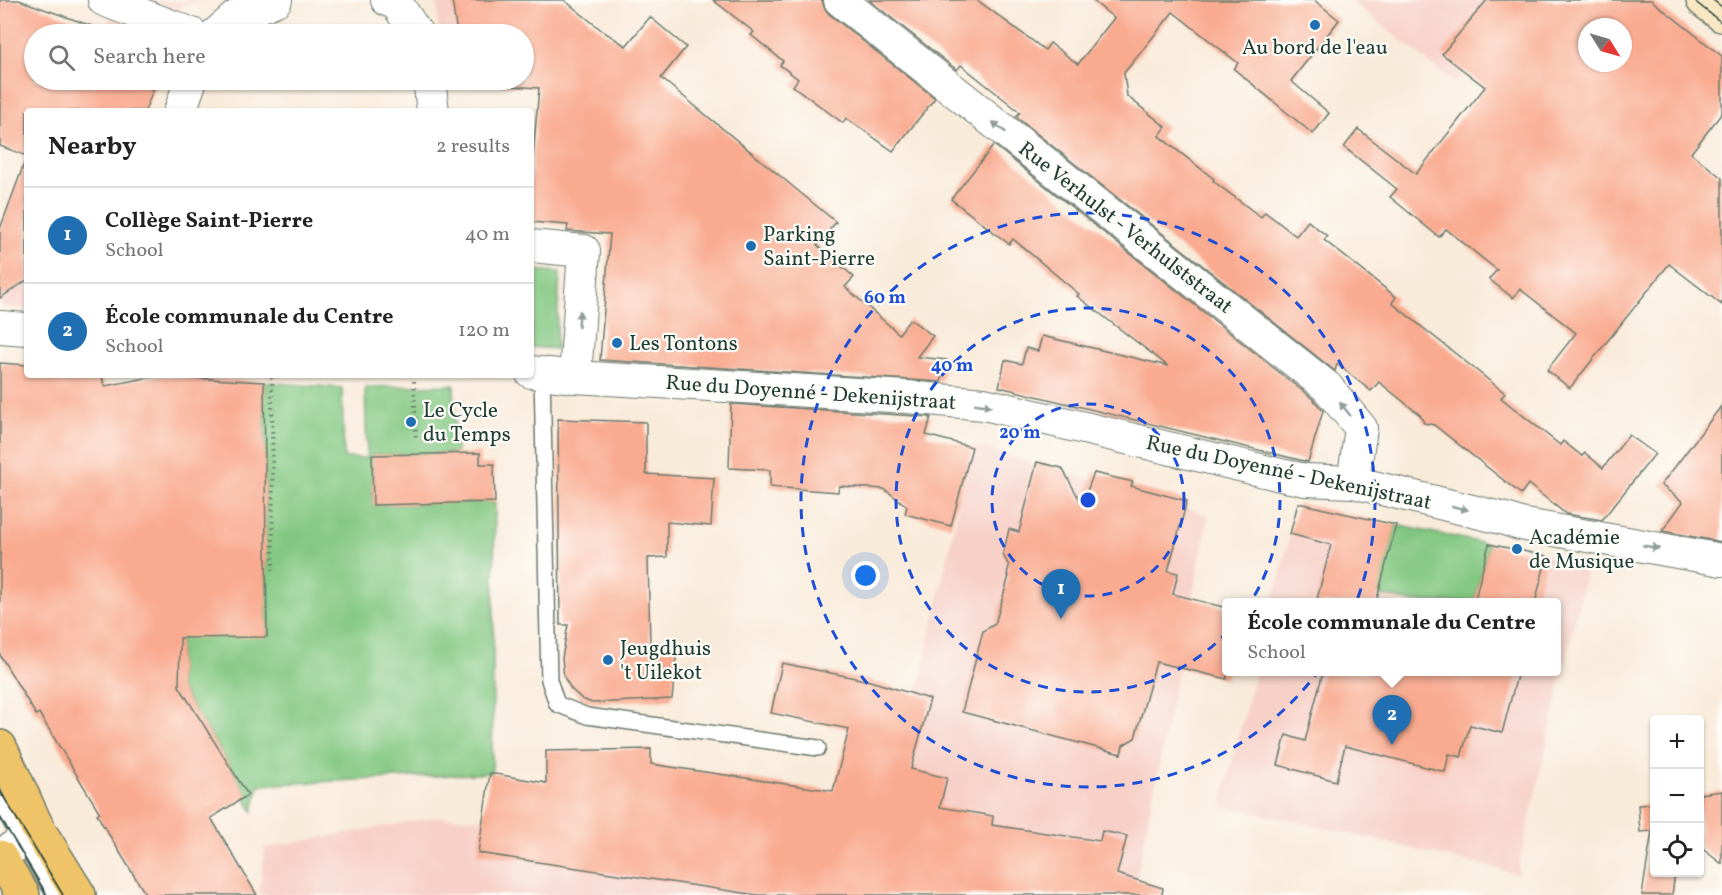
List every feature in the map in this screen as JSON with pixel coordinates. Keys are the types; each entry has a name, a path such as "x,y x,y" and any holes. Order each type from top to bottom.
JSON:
{"main road":[{"path":"1703,0 1722,15"},
{"path":"0,747 12,848 23,895"},
{"path":"12,848 79,895"}],"street":[{"path":"104,0 166,24"},
{"path":"228,24 237,16 276,0"},
{"name":"Rue Verhulst - Verhulststraat","path":"840,0 1327,387 1361,428 1353,482"},
{"path":"395,1 410,24"},
{"path":"181,108 187,90"},
{"path":"430,90 433,108"},
{"path":"534,246 584,251 575,377"},
{"path":"0,327 24,329"},
{"name":"Rue du Doyenné - Dekenijstraat","path":"537,373 984,404 1286,476 1306,480 1353,482 1520,524 1722,560"}],"lane":[{"path":"537,373 549,680 557,704 587,716 818,747"},
{"path":"0,804 12,848 55,895"}],"path":[{"path":"272,378 273,570"},
{"path":"414,381 416,439"}],"shaded area":[{"path":"116,0 208,0 182,5 175,24 107,24"},
{"path":"437,0 566,0 534,40 534,24 438,24"},
{"path":"1350,0 1540,0 1455,83"},
{"path":"24,237 24,310 0,306 0,298"},
{"path":"972,445 1209,515 1133,895 259,895 265,848 436,817 825,833 911,724"},
{"path":"1298,503 1339,513 1378,594 1395,598 1274,598"},
{"path":"1489,544 1588,564 1517,874 1305,823 1221,806 1254,676 1561,676 1561,598 1475,598"}],"green space":[{"path":"534,270 560,272 556,349 534,347"},
{"path":"264,382 342,388 344,458 367,458 365,387 454,385 456,456 451,453 372,455 373,505 495,502 492,773 259,785 253,811 244,797 248,795 179,686 184,504 267,636"},
{"path":"1396,525 1489,544 1475,598 1394,598 1377,594"}],"building":[{"path":"0,0 19,0 86,24 24,24 24,90 153,90 146,108 24,108 24,155 0,146"},
{"path":"452,0 564,0 604,32 626,46 650,17 686,47 661,78 836,222 817,245 854,277 845,287 899,334 910,319 933,336 917,357 947,360 941,382 600,360 610,234 567,231 568,225 534,222 534,144 539,88 534,88 534,24 456,24"},
{"path":"713,0 822,0 829,14 935,98 893,151 846,118 843,123 793,86 798,79 780,65 783,61 751,35 754,32"},
{"path":"869,0 977,0 1045,50 1050,43 1078,64 1114,18 1092,0 1314,0 1339,20 1291,81 1329,113 1313,134 1234,69 1238,63 1173,12 1124,73 1127,96 1166,127 1159,136 1261,217 1265,212 1296,236 1308,221 1327,236 1324,240 1396,297 1392,303 1505,393 1501,398 1560,445 1563,441 1582,456 1585,453 1603,468 1629,435 1655,454 1602,520 1566,514 1528,484 1521,494 1434,425 1424,423 1420,415 1379,382 1371,391 1337,364 1335,371 1016,117 1020,112 961,65 957,70"},
{"path":"1487,0 1651,0 1722,56 1722,113 1691,153 1722,178 1722,305 1669,264 1570,388 1547,370 1576,333 1520,289 1513,298 1489,279 1497,270 1446,229 1439,237 1390,197 1397,189 1344,147 1358,129 1416,174 1485,87 1442,54"},
{"path":"994,145 1314,400 1323,411 1308,462 999,387 1005,360 1022,364 1026,348 1038,351 1042,336 1168,366 1077,296 1079,294 1013,239 1009,244 951,199"},
{"path":"24,164 24,282 0,298 0,229"},
{"path":"0,363 24,365 24,378 102,378 105,386 147,378 264,382 267,637 180,638 179,686 248,795 211,818 257,895 146,895 103,825 97,814 100,813 39,713 36,715 0,655"},
{"path":"731,404 931,417 926,435 972,447 951,526 905,514 907,506 884,489 839,486 838,492 770,487 770,470 729,468"},
{"path":"1722,405 1722,542 1662,531 1683,502 1661,485"},
{"path":"558,419 646,422 646,474 714,478 711,526 667,522 667,557 648,558 650,646 677,649 672,699 592,703 582,699 571,689 564,677 562,658 568,625 560,625"},
{"path":"480,453 480,464 494,464 495,502 373,505 372,455"},
{"path":"1037,462 1062,468 1082,504 1094,473 1133,482 1131,486 1187,501 1168,571 1178,573 1173,594 1222,607 1222,676 1227,676 1227,679 1156,662 1135,738 1123,745 1121,754 962,712 983,631 995,624 1009,576 1007,575 1009,566 1003,555 1009,529 1019,532"},
{"path":"1298,503 1396,525 1377,598 1317,598 1331,545 1290,534"},
{"path":"1489,544 1547,556 1536,598 1475,598"},
{"path":"782,663 870,681 930,699 911,769 947,778 940,807 993,816 992,825 1100,841 1102,831 1127,836 1117,874 1163,888 1162,895 757,895 478,853 490,773 546,783 546,751 651,749 651,764 833,791 849,729 771,713"},
{"path":"1322,676 1517,676 1502,733 1470,725 1461,757 1449,754 1445,772 1345,746 1336,781 1278,765 1286,735 1305,741"},
{"path":"1722,791 1722,864 1704,850 1704,793"},
{"path":"1650,804 1650,831 1640,832 1638,805"},
{"path":"1650,844 1650,877 1674,877 1672,895 1642,895"}],"tram line":[{"path":"1693,0 1722,23"},
{"path":"1713,0 1722,7"},
{"path":"0,791 63,895"},
{"path":"0,817 47,895"}],"place":[{"name":"Au bord de l'eau","path":"1315,25"},
{"name":"Parking Saint-Pierre","path":"751,246"},
{"name":"Les Tontons","path":"617,343"},
{"name":"Le Cycle du Temps","path":"411,422"},
{"name":"Académie de Musique","path":"1517,549"},
{"name":"Collège Saint-Pierre","path":"1061,619"},
{"name":"Jeugdhuis 't Uilekot","path":"608,660"},
{"name":"École communale du Centre","path":"1392,745"}]}
